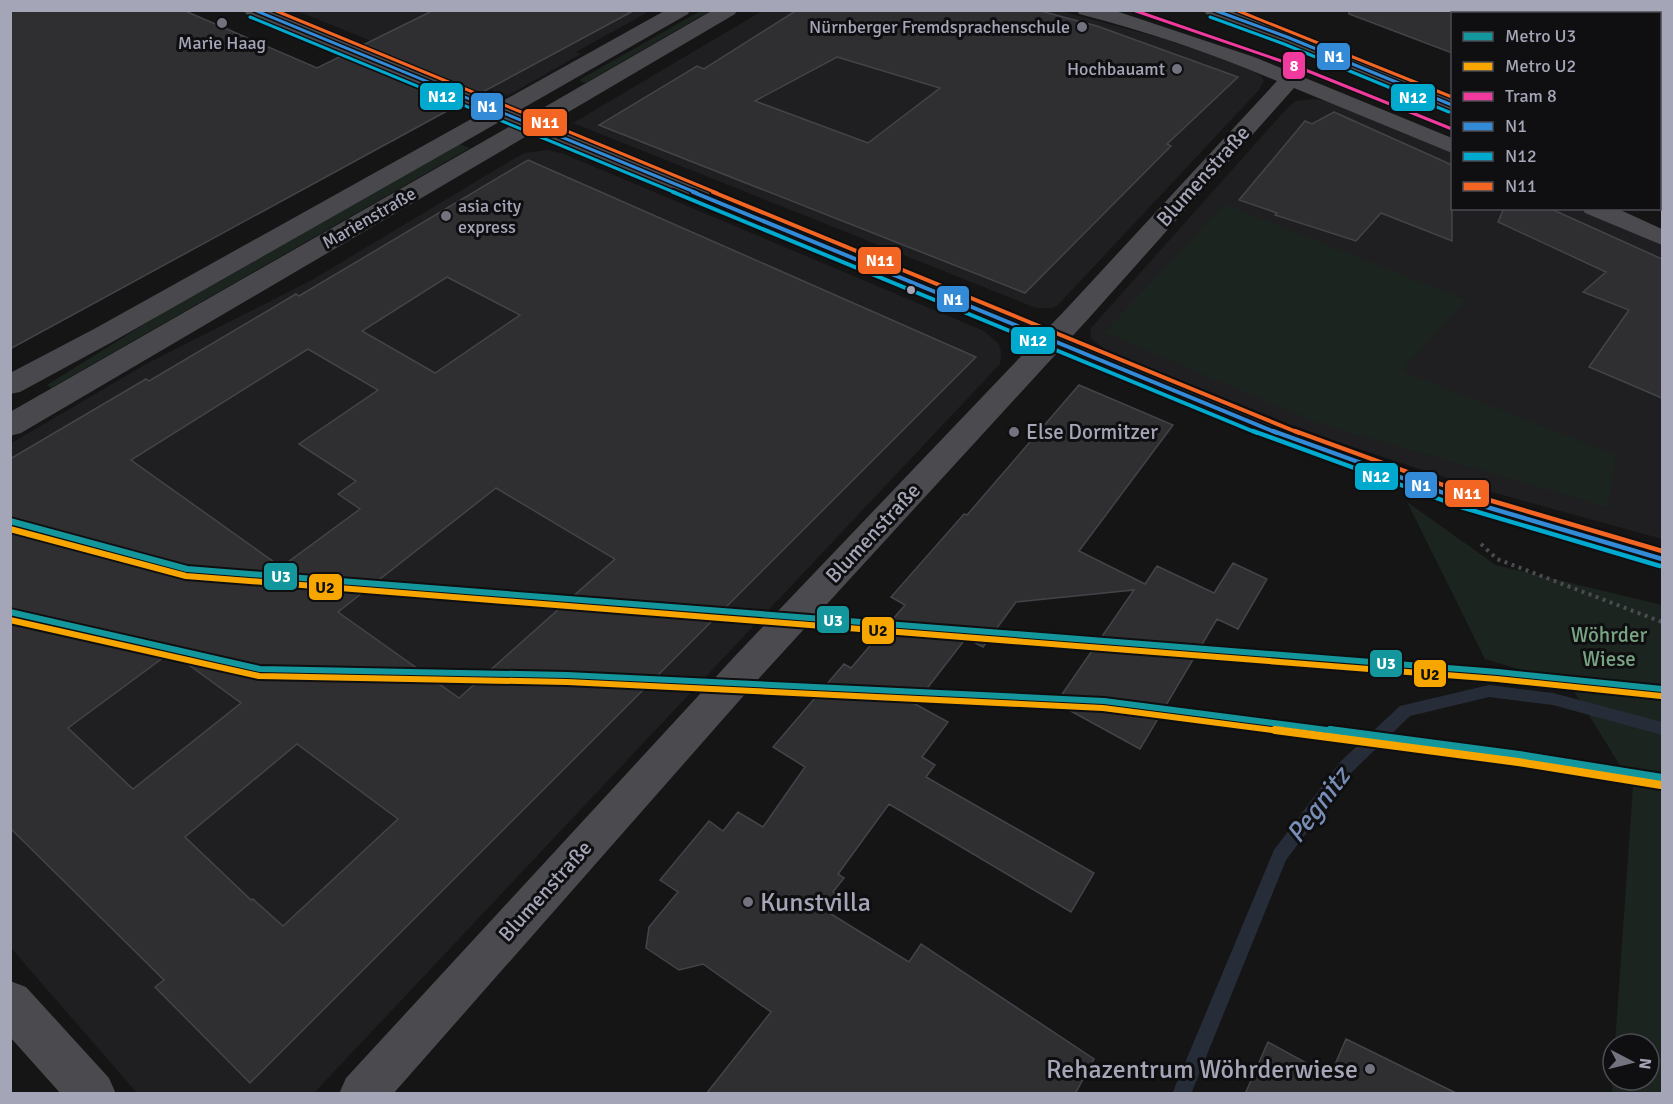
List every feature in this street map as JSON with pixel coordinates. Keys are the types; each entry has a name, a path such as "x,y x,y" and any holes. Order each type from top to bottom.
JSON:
{"main road":[{"path":"254,10 1249,422 1382,472 1510,515 1662,559"},
{"name":"Marienstraße","path":"10,385 88,344 681,10"},
{"name":"Marienstraße","path":"10,426 729,10"},
{"path":"1213,10 1287,37 1451,105"}],"street":[{"path":"1086,10 1118,18 1247,61 1289,81 1451,146"},
{"name":"Blumenstraße","path":"362,1094 748,666 1053,341 1289,81"},
{"path":"1599,210 1662,238"},
{"path":"10,1004 93,1094"}],"path":[{"path":"1480,543 1497,559 1662,622"}],"shaded area":[{"path":"297,11 650,11 576,52 581,54 507,96"},
{"path":"762,11 1061,11 1161,38 1247,67 1261,76 1264,81 1259,90 1058,305 1052,308 1036,308 573,123"},
{"path":"1314,99 1340,103 1451,151 1451,210 1585,210 1662,244 1662,539 1477,488 1317,435 1105,350 1092,339 1091,328 1289,106 1296,101"},
{"path":"548,150 564,154 984,331 999,344 1000,364 314,1093 137,1093 11,948 10,444 146,364 312,280 515,158 525,153"}],"green space":[{"path":"702,10 710,11 585,83 579,80"},
{"path":"455,142 470,148 51,388 47,385 234,268"},
{"path":"1225,204 1466,300 1402,371 1616,455 1608,507 1320,424 1104,332"},
{"name":"Wöhrder Wiese","path":"1407,502 1496,565 1662,605 1662,1093 1612,1092 1661,1092 1661,1032 1616,1032 1633,786 1570,685 1485,659"}],"building":[{"path":"10,10 183,10 317,68 341,56 458,105 10,349"},
{"path":"434,10 635,10 481,93 363,45"},
{"path":"797,10 1037,10 1097,26 1238,77 1167,144 1171,146 1025,293 599,125 697,66 704,69","holes":["837,57 940,88 868,143 755,101"]},
{"path":"1349,10 1452,10 1451,53 1349,14"},
{"path":"1334,112 1451,165 1452,241 1381,213 1356,241 1275,215 1277,213 1239,200 1305,121 1312,124"},
{"path":"528,160 976,357 250,1083 155,987 164,980 10,828 10,459 146,379 149,381 296,294 299,296","holes":["447,277 520,315 435,373 362,331","308,349 378,390 299,444 356,481 338,494 360,509 281,567 131,460","496,488 615,559 459,698 338,612","171,652 241,703 133,789 68,728","297,744 398,819 283,926 253,899 251,900 185,837"]},
{"path":"1503,210 1553,210 1662,259 1662,398 1589,367 1629,310 1583,292 1606,272 1498,222"},
{"path":"1079,385 1173,425 1079,551 1145,584 1157,566 1214,593 1233,563 1267,579 1238,629 1217,619 1140,749 1056,703 1134,590 1016,602 983,647 966,638 915,704 948,722 922,757 935,765 926,777 1094,873 1071,912 889,804 838,874 844,878 833,892 842,898 831,914 909,962 921,944 1094,1059 1075,1094 706,1094 771,1012 703,964 679,970 646,948 649,927 678,892 660,880 709,821 723,831 738,812 763,827 805,767 773,747 844,664 851,668 905,605 891,597 964,514 967,515"},
{"name":"Rehazentrum Wöhrderwiese","path":"1346,1039 1458,1094 1245,1094 1268,1042 1330,1076"}],"waterway":[{"name":"Pegnitz","path":"1181,1094 1280,855 1347,766 1405,711 1489,691 1553,699 1662,729"}],"metro line":[{"name":"U3","path":"10,521 187,569 1498,672 1662,689"},
{"name":"U2","path":"10,529 186,576 1497,679 1661,696"},
{"name":"U3","path":"10,612 260,669 567,675 1104,701 1519,755 1662,778"},
{"name":"U2","path":"10,620 259,676 567,682 1103,708 1518,762 1661,785"}],"tram line":[{"name":"8","path":"1133,10 1293,65 1451,129"}],"transit line":[{"name":"N1","path":"254,10 1277,433 1463,500 1662,559"},
{"name":"N11","path":"274,10 1280,426 1465,493 1662,551"},
{"name":"N1","path":"1214,10 1287,37 1451,105"},
{"name":"N11","path":"1236,10 1451,97"},
{"name":"N12","path":"250,17 1274,440 1461,507 1660,566"},
{"name":"N12","path":"1210,17 1284,44 1449,112"}],"place":[{"name":"Marie Haag","path":"222,23"},
{"name":"Nürnberger Fremdsprachenschule","path":"1082,27"},
{"name":"Hochbauamt","path":"1177,69"},
{"name":"asia city express","path":"446,216"},
{"name":"Else Dormitzer","path":"1014,432"},
{"name":"Kunstvilla","path":"748,902"},
{"name":"Rehazentrum Wöhrderwiese","path":"1370,1069"}]}
